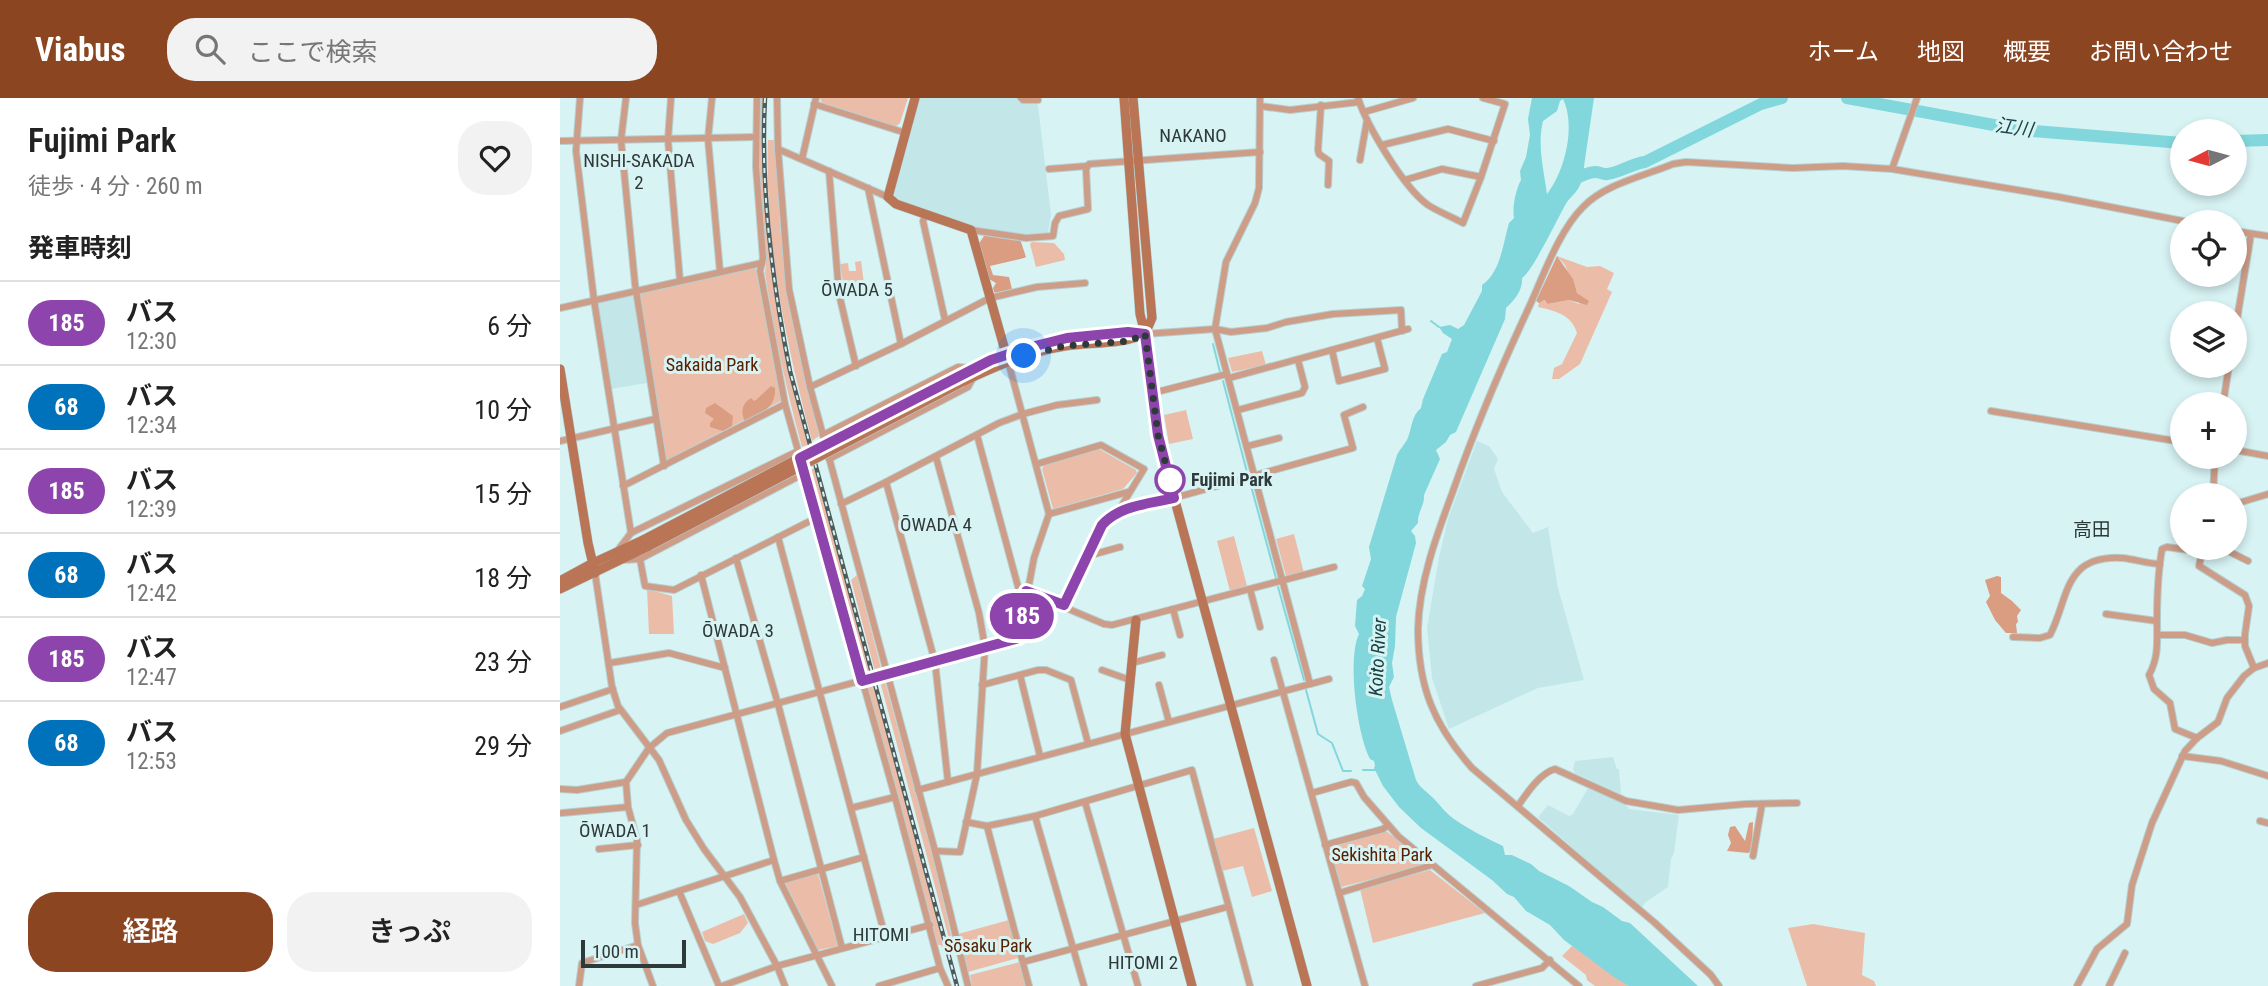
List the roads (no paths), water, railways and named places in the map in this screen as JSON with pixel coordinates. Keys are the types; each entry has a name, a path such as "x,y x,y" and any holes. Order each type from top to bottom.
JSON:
{"street":[{"path":"580,98 575,141 594,300 631,533"},
{"path":"626,98 621,140 636,291 664,466"},
{"path":"671,98 668,140 680,281"},
{"path":"712,98 708,139 720,272"},
{"path":"757,98 756,137 762,263 760,271 785,404 940,968 948,986"},
{"path":"777,98 778,149 789,289 810,387 935,850 968,986"},
{"path":"888,197 915,98"},
{"path":"1021,98 1038,100"},
{"path":"1124,98 1135,161"},
{"path":"1133,98 1140,314 1158,435 1307,986"},
{"path":"1366,115 1413,98"},
{"path":"1310,684 1215,329 1226,262 1255,203 1259,188 1260,102 1290,110 1359,100 1382,145 1416,194 1429,205 1463,223 1482,177 1505,104 1485,98"},
{"path":"802,159 815,101 906,134"},
{"path":"1892,169 1916,101"},
{"path":"1321,105 1318,150 1319,154 1329,161 1328,185"},
{"path":"1360,160 1366,115"},
{"path":"1382,145 1448,129 1494,141"},
{"path":"560,141 756,137"},
{"path":"778,149 888,197 896,204 971,230 1026,238 1053,236 1059,215 1088,209 1087,166"},
{"path":"1049,169 1260,152"},
{"path":"1719,986 1711,975 1664,931 1472,768 1436,720 1427,700 1423,680 1418,627 1428,568 1463,463 1516,334 1571,224 1582,208 1597,195 1673,164 1686,162 1793,168 1843,166 1892,169 2170,219"},
{"path":"1405,180 1442,169 1482,177"},
{"path":"829,171 839,294 856,366"},
{"path":"868,188 901,344"},
{"path":"926,214 923,221 945,320"},
{"path":"653,986 638,945 635,923 638,845 628,807 625,782 649,748 667,733 1019,638 1026,591 1049,514 971,230"},
{"path":"2247,233 2268,236"},
{"path":"2240,301 2251,234"},
{"path":"560,308 762,263"},
{"path":"810,387 990,298 1037,287 1085,283"},
{"path":"560,581 619,556 959,379 1027,348 1074,337 1215,329 1231,332 1267,328 1333,314 1401,310 1405,330 1298,360 1153,393"},
{"path":"1332,350 1339,382 1385,369 1377,338"},
{"path":"1238,410 1302,393 1305,387 1298,360"},
{"path":"823,435 958,368 972,373"},
{"path":"560,369 613,690 620,710 662,766 686,820 744,903 785,986"},
{"path":"829,459 968,387 972,373"},
{"path":"841,504 999,423 1057,405 1097,400"},
{"path":"623,486 785,404"},
{"path":"1064,605 1102,525 1119,510 1174,498 1353,448 1344,415 1363,407"},
{"path":"1991,411 2170,440"},
{"path":"560,441 656,419"},
{"path":"977,435 1023,607"},
{"path":"1248,446 1279,438"},
{"path":"1037,464 1101,445 1144,469 1119,510"},
{"path":"619,556 631,533 798,451"},
{"path":"2247,452 2268,456"},
{"path":"935,850 960,852 977,774 985,647 979,614 936,457"},
{"path":"619,556 640,559 805,473"},
{"path":"886,482 935,662 948,782"},
{"path":"1049,514 1129,492"},
{"path":"2247,500 2268,494"},
{"path":"640,559 645,586 674,590 817,518"},
{"path":"778,537 885,936"},
{"path":"1087,556 1120,547"},
{"path":"2170,548 2163,548 2160,564 2157,658 2149,675 2154,689 2170,703 2175,729 2197,738"},
{"path":"736,558 778,704 842,948"},
{"path":"2013,637 2040,638 2050,635 2072,578 2094,562 2117,558 2160,564"},
{"path":"2200,560 2201,567 2248,599 2245,646 2254,668"},
{"path":"1026,591 1112,625 1334,567"},
{"path":"560,589 594,568"},
{"path":"701,575 780,881 832,986"},
{"path":"1250,589 1261,627"},
{"path":"1173,609 1181,635"},
{"path":"2106,614 2157,621"},
{"path":"1136,620 1125,734 1192,986"},
{"path":"2158,635 2185,635 2213,642 2245,640"},
{"path":"610,663 669,653 725,668"},
{"path":"1132,663 1162,655"},
{"path":"1273,660 1365,986"},
{"path":"2077,986 2102,943 2127,924 2132,884 2157,808 2182,756 2197,738 2218,722 2227,698 2244,676 2254,668 2268,663"},
{"path":"982,685 1046,670 1071,680 1088,743"},
{"path":"1102,670 1130,680"},
{"path":"1020,675 1040,756"},
{"path":"918,790 1329,679"},
{"path":"1160,685 1169,722"},
{"path":"560,707 613,690"},
{"path":"560,731 620,710"},
{"path":"2182,756 2221,761 2268,776"},
{"path":"1518,806 1548,771 1555,769 1626,802 1678,810 1797,803"},
{"path":"966,822 987,826 1035,816 1192,771 1250,986"},
{"path":"560,789 577,790 625,782"},
{"path":"1312,793 1356,783 1387,826 1579,986"},
{"path":"851,808 895,797"},
{"path":"1085,802 1138,986"},
{"path":"1754,856 1762,804"},
{"path":"562,813 628,807"},
{"path":"1035,816 1084,986"},
{"path":"2260,821 2268,823"},
{"path":"987,826 1029,986"},
{"path":"1325,845 1387,826"},
{"path":"600,849 638,845"},
{"path":"780,881 864,857"},
{"path":"636,905 774,860"},
{"path":"1339,893 1432,865"},
{"path":"679,891 721,986 777,966 930,925"},
{"path":"1023,962 1227,907"},
{"path":"579,986 582,963 638,945"},
{"path":"2109,986 2126,953"},
{"path":"1476,986 1542,968 1550,960"},
{"path":"879,986 940,968"}],"water":[{"name":"Koito River","path":"1532,98 1594,98 1582,180 1522,278 1517,295 1506,308 1505,319 1456,432 1436,450 1440,459 1424,495 1418,523 1411,531 1416,543 1396,617 1392,663 1394,677 1389,687 1416,780 1448,814 1503,846 1505,855 1512,855 1531,864 1622,921 1630,923 1698,986 1629,986 1564,940 1550,925 1526,911 1514,897 1421,828 1399,807 1383,786 1361,732 1355,696 1354,661 1359,634 1355,626 1357,600 1365,589 1362,586 1371,559 1369,547 1397,455 1407,440 1413,419 1421,408 1442,354 1447,352 1452,339 1439,327 1450,325 1458,329 1464,325 1482,291 1482,285 1497,265 1509,223 1514,218 1515,198 1521,180 1520,171 1530,135 1528,119","holes":["1563,99 1567,110 1567,148 1559,173 1547,194 1541,149 1543,121 1557,111"]}],"waterway":[{"name":"江川","path":"1570,182 1589,173 1612,173 1645,162 1761,104 1782,98"},
{"name":"江川","path":"1847,98 2021,130 2170,142"},
{"name":"江川","path":"2247,141 2268,140"},
{"path":"1431,321 1439,327"},
{"path":"1213,344 1220,372"},
{"path":"1223,381 1247,472"},
{"path":"1250,482 1276,578"},
{"path":"1278,587 1304,680"},
{"path":"1306,690 1318,734 1332,743 1343,771 1351,771"},
{"path":"1363,770 1376,770"}],"railway":[{"path":"765,98 764,166 769,235 790,371 957,986"}],"place":[{"name":"Fujimi Park","path":"1170,480"}],"district":[{"name":"NAKANO","path":"1193,135"},
{"name":"NISHI-SAKADA 2","path":"639,171"},
{"name":"ŌWADA 5","path":"857,289"},
{"name":"ŌWADA 4","path":"936,524"},
{"name":"高田","path":"2092,529"},
{"name":"ŌWADA 3","path":"738,630"},
{"name":"ŌWADA 1","path":"615,830"},
{"name":"HITOMI","path":"881,934"},
{"name":"HITOMI 2","path":"1143,962"}],"park label":[{"name":"Sakaida Park","path":"712,365"},
{"name":"Sekishita Park","path":"1382,855"},
{"name":"Sōsaku Park","path":"988,946"}]}
